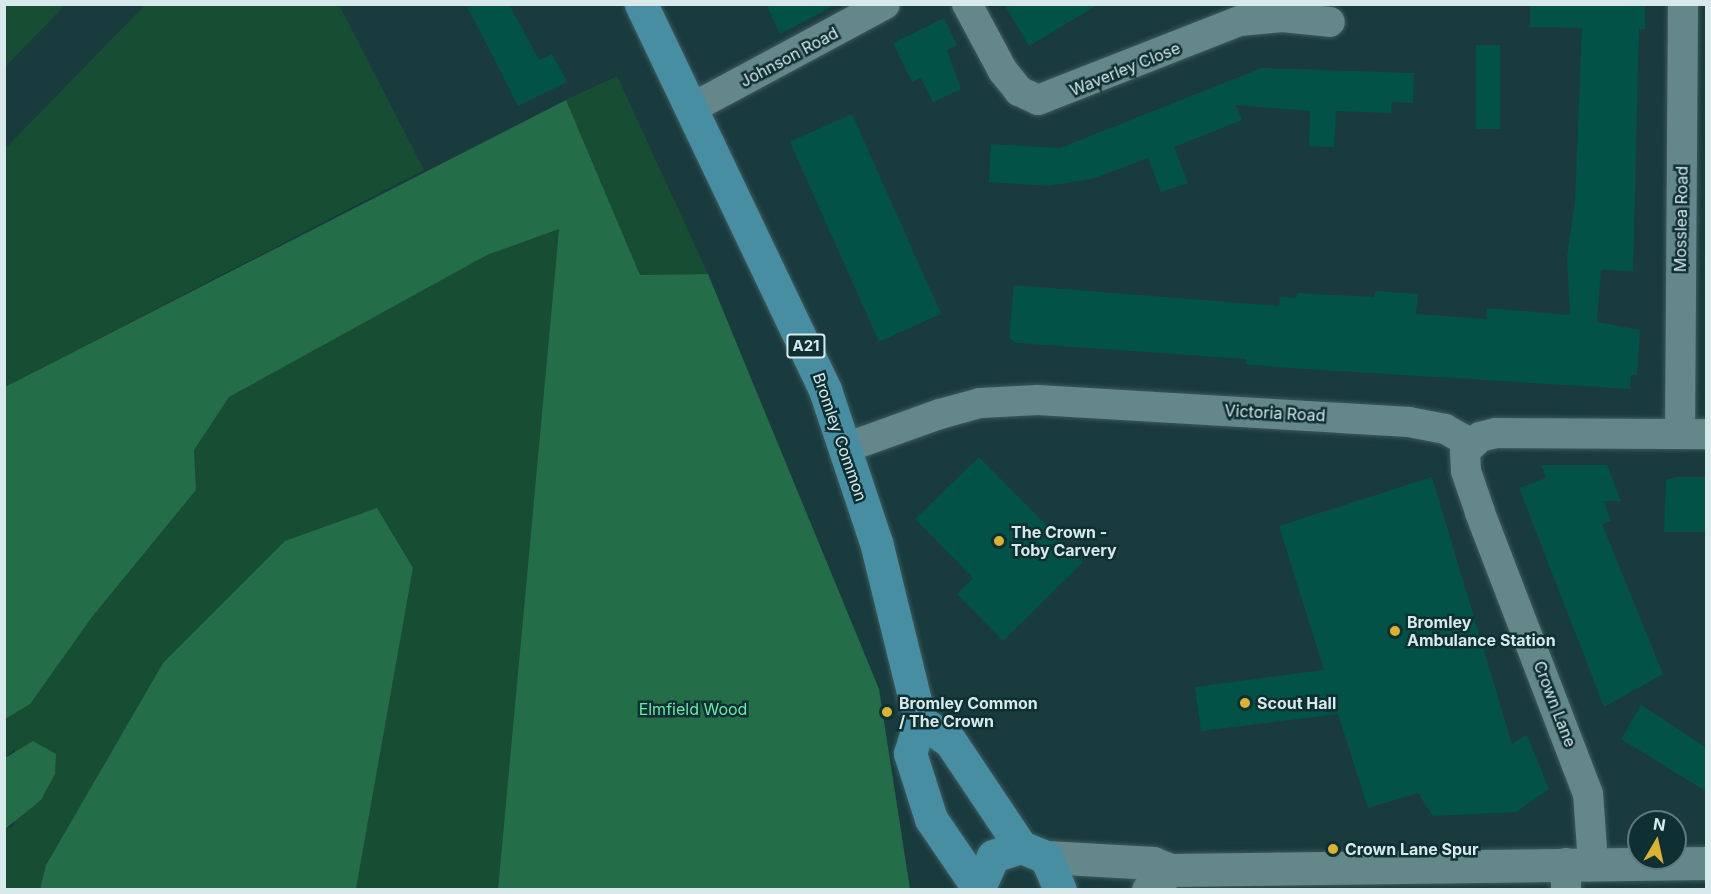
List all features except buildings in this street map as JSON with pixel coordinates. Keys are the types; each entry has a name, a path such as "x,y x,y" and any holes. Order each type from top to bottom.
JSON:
{"main road":[{"name":"Bromley Common","path":"641,4 790,308 845,448 876,542 920,721"},
{"path":"978,889 931,819 910,753 920,721 950,741 1060,890"},
{"path":"978,889 993,856 1034,852"}],"street":[{"name":"Johnson Road","path":"692,108 885,4"},
{"name":"Waverley Close","path":"967,4 1008,78 1038,100 1240,21 1282,16 1330,22"},
{"name":"Mosslea Road","path":"1683,4 1694,84 1693,434"},
{"name":"Victoria Road","path":"845,448 960,408 1038,400 1409,422 1445,429 1470,443"},
{"path":"1470,443 1496,433 1693,434"},
{"name":"Crown Lane","path":"1470,443 1466,471 1588,794 1575,872"},
{"path":"1034,852 1153,863 1159,880 1575,872 1707,863"}],"green space":[{"path":"4,5 65,5 5,67"},
{"path":"145,5 339,5 424,170 5,387 5,149"},
{"path":"617,76 708,274 640,275 566,100"},
{"name":"Elmfield Wood","path":"566,100 640,275 708,274 879,689 910,889 498,889 559,229 487,255 229,397 194,450 196,490 92,617 30,704 5,719 5,387"},
{"path":"559,229 498,889 356,889 413,568 163,663 46,865 40,889 5,889 5,829 14,826 15,748 5,758 5,719 30,703 92,617 196,490 194,450 229,397 487,255"},
{"path":"377,508 413,568 356,889 40,889 46,865 163,663 285,541"},
{"path":"33,741 56,754 55,774 41,800 5,829 5,758"}],"place":[{"name":"The Crown - Toby Carvery","path":"999,541"},
{"name":"Bromley Ambulance Station","path":"1395,631"},
{"name":"Scout Hall","path":"1245,703"},
{"name":"Bromley Common / The Crown","path":"887,712"},
{"name":"Crown Lane Spur","path":"1333,849"}]}
